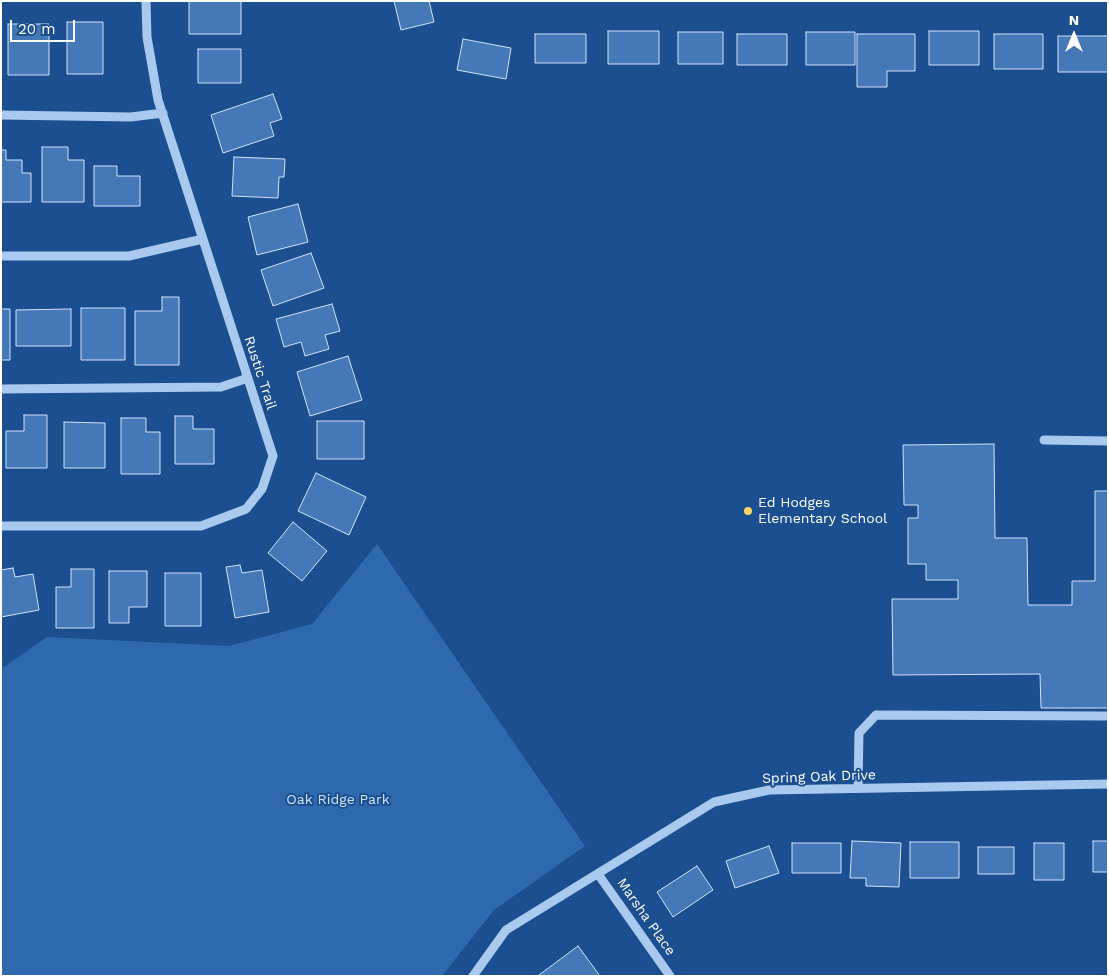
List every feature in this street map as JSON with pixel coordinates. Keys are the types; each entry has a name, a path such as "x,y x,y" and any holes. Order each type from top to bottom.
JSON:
{"street":[{"name":"Rustic Trail","path":"1,526 201,526 246,509 262,489 273,456 158,100 147,37 146,1"},
{"path":"1,115 131,117 162,113"},
{"path":"1,256 129,256 203,239"},
{"path":"1,390 221,387 248,378"},
{"path":"1044,440 1108,441"},
{"path":"858,788 859,733 876,715 1108,716"},
{"name":"Spring Oak Drive","path":"473,976 506,930 714,802 769,790 1108,784"},
{"name":"Marsha Place","path":"598,874 670,976"}],"green space":[{"name":"Oak Ridge Park","path":"377,544 585,846 494,910 442,976 1,976 1,669 47,637 229,646 312,624"}],"building":[{"path":"189,1 241,1 241,34 189,34"},
{"path":"394,1 429,1 434,22 401,30"},
{"path":"67,22 103,22 103,74 67,74"},
{"path":"8,24 49,24 49,75 8,75"},
{"path":"608,31 659,31 659,64 608,64"},
{"path":"929,31 979,31 979,65 929,65"},
{"path":"678,32 723,32 723,64 678,64"},
{"path":"806,32 855,32 855,65 806,65"},
{"path":"535,34 586,34 586,63 535,63"},
{"path":"737,34 787,34 787,65 737,65"},
{"path":"857,34 915,34 915,71 887,71 887,87 857,87"},
{"path":"994,34 1043,34 1043,69 994,69"},
{"path":"1058,36 1108,36 1108,72 1058,72"},
{"path":"463,39 511,48 506,79 457,70"},
{"path":"198,49 241,49 241,83 198,83"},
{"path":"273,94 282,119 270,123 274,136 223,153 211,115"},
{"path":"42,147 68,147 68,160 84,160 84,202 42,202"},
{"path":"1,150 6,150 6,160 22,160 22,173 31,173 31,202 1,202"},
{"path":"234,157 285,159 284,177 279,177 278,198 232,196"},
{"path":"94,166 117,166 117,176 140,176 140,206 94,206"},
{"path":"298,204 308,242 257,255 248,217"},
{"path":"311,253 324,288 273,306 261,270"},
{"path":"162,297 179,297 179,365 135,365 135,311 162,311"},
{"path":"332,304 340,331 325,335 329,349 305,356 301,342 284,347 276,319"},
{"path":"81,308 125,308 125,360 81,360"},
{"path":"1,309 10,309 10,360 1,360"},
{"path":"71,309 71,346 16,346 16,310"},
{"path":"348,356 362,400 310,416 297,372"},
{"path":"24,415 47,415 47,468 6,468 6,431 24,431"},
{"path":"175,416 193,416 193,429 214,429 214,464 175,464"},
{"path":"121,418 146,418 146,432 160,432 160,474 121,474"},
{"path":"317,421 364,421 364,459 317,459"},
{"path":"64,422 105,423 105,468 64,468"},
{"path":"994,444 995,538 1027,538 1028,605 1072,605 1072,581 1095,581 1095,491 1108,491 1108,708 1041,708 1040,674 893,675 892,599 958,599 958,580 926,580 926,564 908,564 908,518 918,518 918,505 904,505 903,445"},
{"path":"316,473 366,497 349,535 298,511"},
{"path":"293,522 327,551 302,581 268,553"},
{"path":"240,565 242,573 262,570 269,612 235,618 226,567"},
{"path":"13,568 15,577 33,574 39,610 1,617 1,570"},
{"path":"71,569 94,569 94,628 56,628 56,587 71,587"},
{"path":"109,571 147,571 147,607 129,607 129,623 109,623"},
{"path":"165,573 201,573 201,626 165,626"},
{"path":"852,841 901,843 899,887 866,886 866,878 850,878"},
{"path":"1093,841 1108,841 1108,872 1093,872"},
{"path":"910,842 959,842 959,878 910,878"},
{"path":"792,843 841,843 841,873 792,873"},
{"path":"1034,843 1064,843 1064,880 1034,880"},
{"path":"769,846 779,873 735,888 726,861"},
{"path":"978,847 1014,847 1014,874 978,874"},
{"path":"697,866 713,890 673,917 657,892"},
{"path":"578,946 600,976 539,975"}],"place":[{"name":"Ed Hodges Elementary School","path":"748,511"}]}
